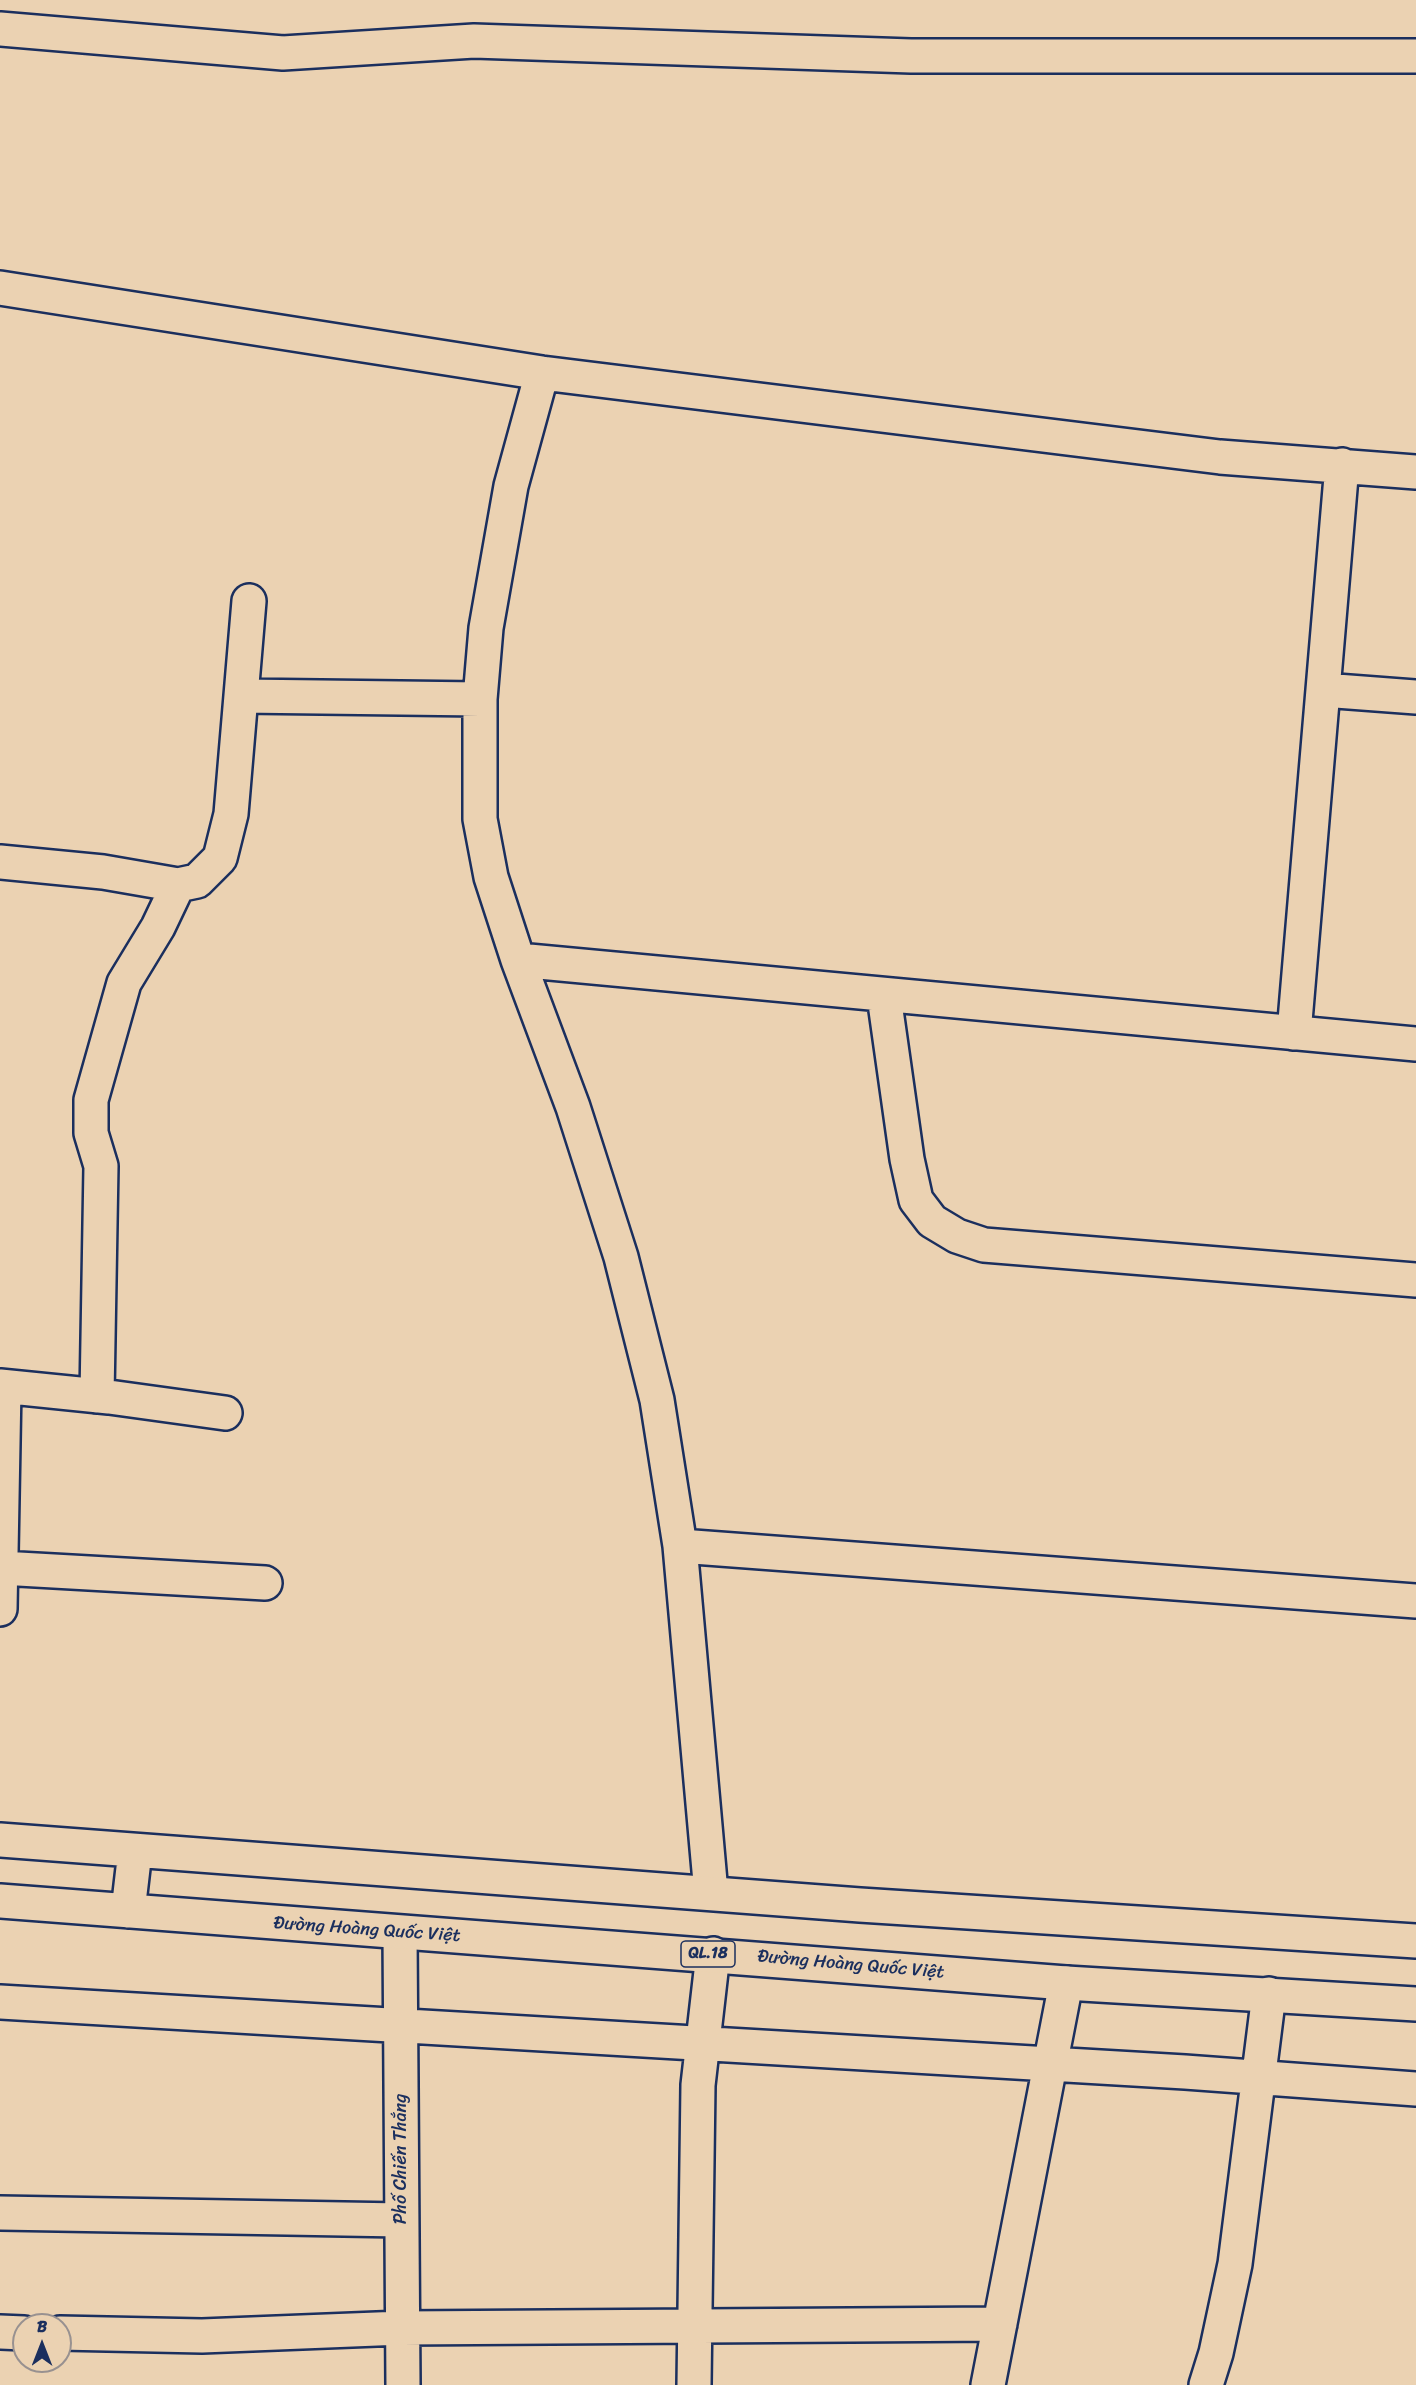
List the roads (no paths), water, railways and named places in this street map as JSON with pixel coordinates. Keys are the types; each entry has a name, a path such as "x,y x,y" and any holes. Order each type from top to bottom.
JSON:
{"main road":[{"path":"0,29 283,53 474,41 911,56 1416,56"},
{"path":"0,288 542,374 1220,457 1416,472"},
{"path":"542,374 511,486 486,628 480,699 480,819 492,877 518,960 573,1107 621,1257 657,1400 680,1546 711,1893"},
{"path":"1294,1033 1342,465"},
{"path":"0,862 103,872 178,885 197,881 220,858 231,814 249,601"},
{"path":"1323,690 1416,697"},
{"path":"241,696 480,699"},
{"path":"97,1396 101,1166 91,1133 91,1100 124,983 158,927 178,885"},
{"path":"518,960 1416,1044"},
{"path":"884,996 906,1159 916,1200 932,1221 957,1236 984,1245 1416,1280"},
{"path":"0,1609 2,1386 225,1413"},
{"path":"680,1546 1416,1601"},
{"path":"1,1568 264,1583"},
{"path":"0,1840 711,1893 1416,1941"},
{"path":"128,1911 135,1851"},
{"name":"Đường Hoàng Quốc Việt","path":"0,1901 400,1933 713,1954 1066,1983 1416,2004"},
{"name":"Phố Chiến Thắng","path":"400,1933 404,2385"},
{"path":"694,2385 698,2085 713,1954"},
{"path":"988,2385 1066,1983"},
{"path":"1206,2385 1216,2353 1235,2264 1269,1994"},
{"path":"0,2002 1050,2064 1416,2090"},
{"path":"0,2213 401,2220"},
{"path":"72,2333 202,2336 402,2328 694,2324 1000,2324"}]}
